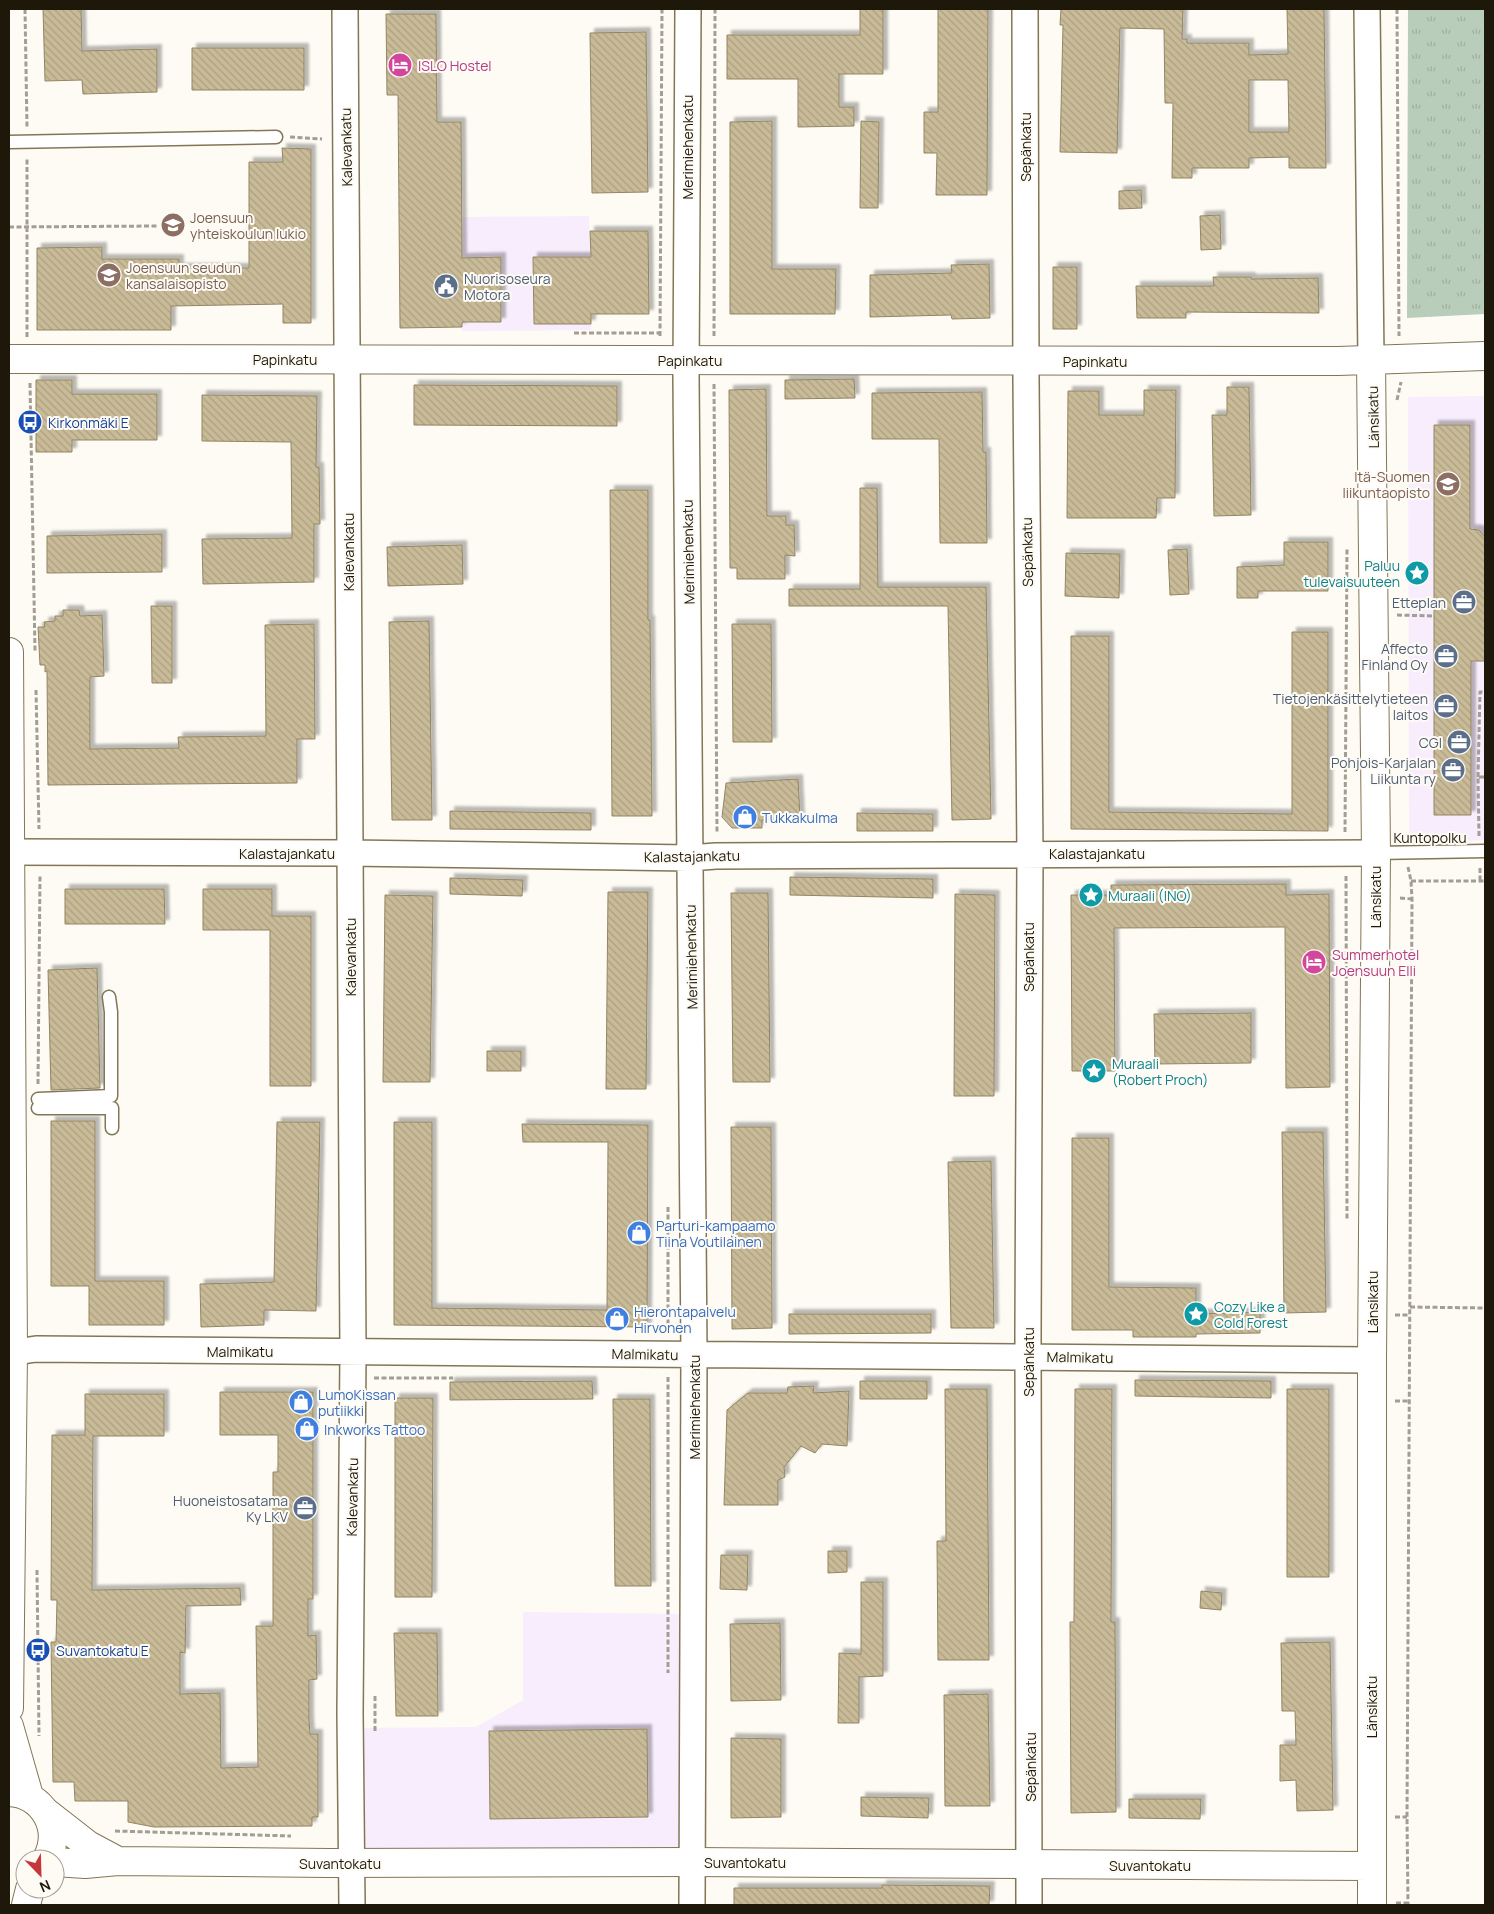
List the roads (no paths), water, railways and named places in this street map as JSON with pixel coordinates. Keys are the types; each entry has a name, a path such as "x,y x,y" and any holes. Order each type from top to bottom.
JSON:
{"street":[{"name":"Kalevankatu","path":"345,9 353,1352 350,1704 350,1863 352,1905"},
{"name":"Merimiehenkatu","path":"688,9 700,359 691,836 689,858 694,1354 692,1905"},
{"name":"Sepänkatu","path":"1025,9 1030,854 1028,1357 1029,1905"},
{"name":"Länsikatu","path":"1367,9 1376,852 1372,1360 1372,1905"},
{"name":"Papinkatu","path":"18,351 348,360 1371,360 1485,356"},
{"path":"9,652 11,1353 9,1708"},
{"name":"Kalastajankatu","path":"10,852 349,853 689,858 716,856 1376,852"},
{"name":"Malmikatu","path":"11,1353 36,1350 1372,1360"},
{"path":"9,1726 28,1800 54,1832 51,1849"},
{"name":"Suvantokatu","path":"28,1800 88,1845 118,1861"},
{"name":"Suvantokatu","path":"65,1863 85,1864 118,1861 350,1863 692,1862 1372,1866"}],"lane":[{"path":"9,142 276,137"},
{"name":"Kuntopolku","path":"1376,852 1482,852"},
{"path":"109,997 111,1012 111,1096 38,1104 112,1108 112,1128"}],"place":[{"name":"ISLO Hostel","path":"400,65"},
{"name":"Joensuun yhteiskoulun lukio","path":"173,225"},
{"name":"Joensuun seudun kansalaisopisto","path":"109,275"},
{"name":"Nuorisoseura Motora","path":"446,286"},
{"name":"Kirkonmäki E","path":"30,422"},
{"name":"Itä-Suomen liikuntaopisto","path":"1448,484"},
{"name":"Paluu tulevaisuuteen","path":"1417,573"},
{"name":"Etteplan","path":"1464,602"},
{"name":"Affecto Finland Oy","path":"1446,656"},
{"name":"Tietojenkäsittelytieteen laitos","path":"1446,706"},
{"name":"CGI","path":"1459,742"},
{"name":"Pohjois-Karjalan Liikunta ry","path":"1453,770"},
{"name":"Tukkakulma","path":"745,817"},
{"name":"Muraali (INO)","path":"1091,895"},
{"name":"Summerhotel Joensuun Elli","path":"1314,962"},
{"name":"Muraali (Robert Proch)","path":"1094,1071"},
{"name":"Parturi-kampaamo Tiina Voutilainen","path":"639,1233"},
{"name":"Cozy Like a Cold Forest","path":"1196,1314"},
{"name":"Hierontapalvelu Hirvonen","path":"617,1319"},
{"name":"LumoKissan putiikki","path":"301,1402"},
{"name":"Inkworks Tattoo","path":"307,1429"},
{"name":"Huoneistosatama Ky LKV","path":"305,1508"},
{"name":"Suvantokatu E","path":"38,1650"}]}
